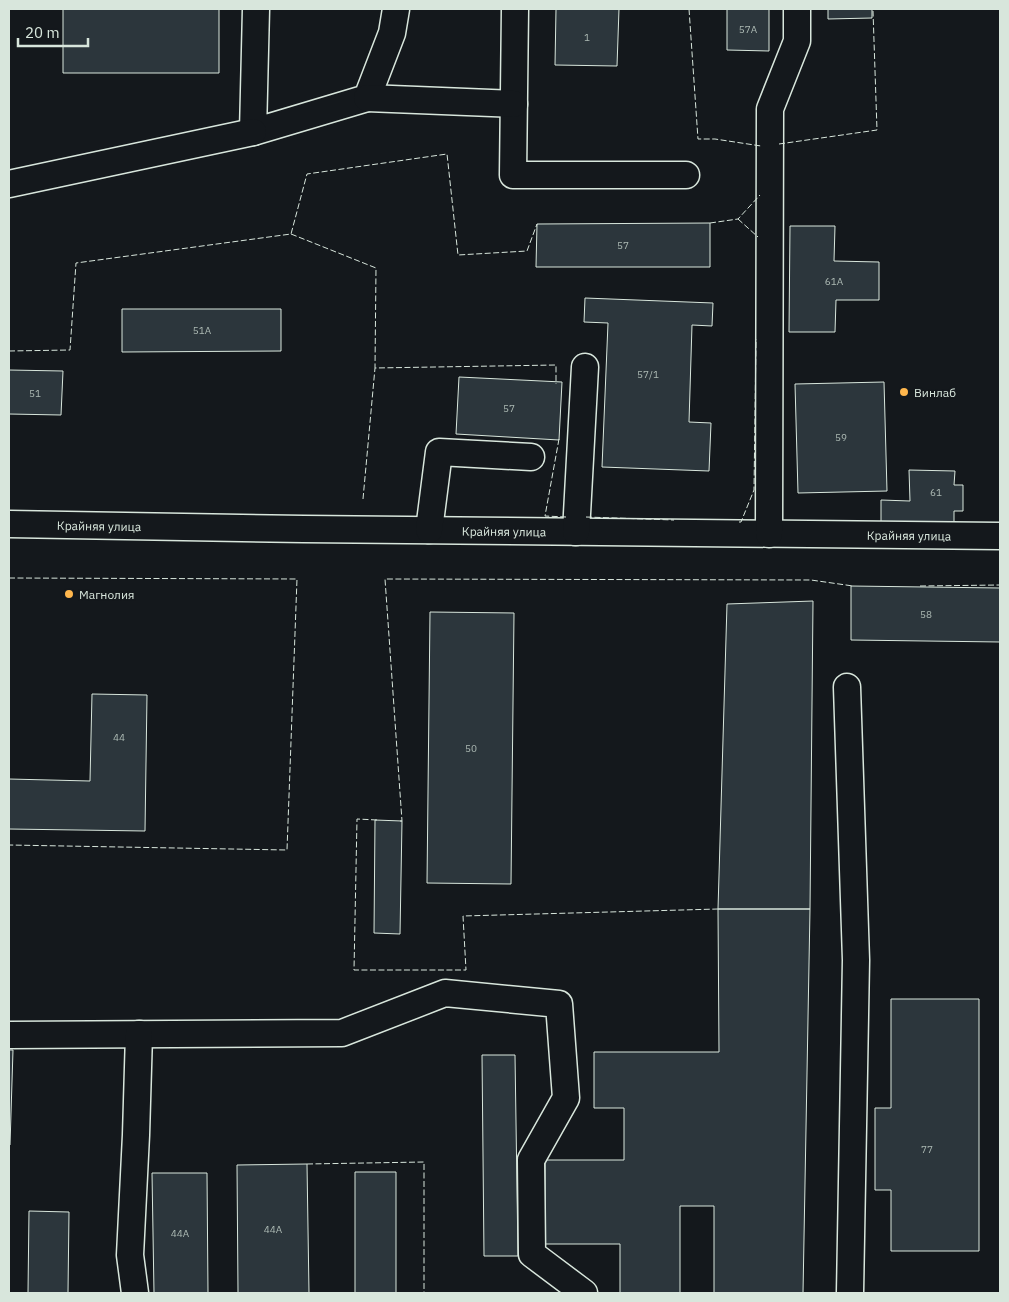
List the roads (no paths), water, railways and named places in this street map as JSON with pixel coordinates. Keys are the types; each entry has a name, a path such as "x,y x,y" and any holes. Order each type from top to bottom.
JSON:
{"street":[{"path":"253,132 256,9"},
{"path":"367,98 392,32 396,9"},
{"path":"515,9 513,174 686,175"},
{"path":"769,534 770,109 797,41 797,9"},
{"path":"9,184 253,132 367,98 514,104"},
{"path":"576,532 585,367"},
{"path":"429,530 439,452 531,457"},
{"name":"Крайняя улица","path":"9,524 1000,536"},
{"path":"847,688 856,960 850,1293"},
{"path":"9,1035 342,1033 445,993 559,1004 566,1098 531,1160 532,1254 584,1293"},
{"path":"135,1293 130,1256 139,1034"}],"place":[{"name":"Винлаб","path":"904,392"},
{"name":"Магнолия","path":"69,594"}]}
